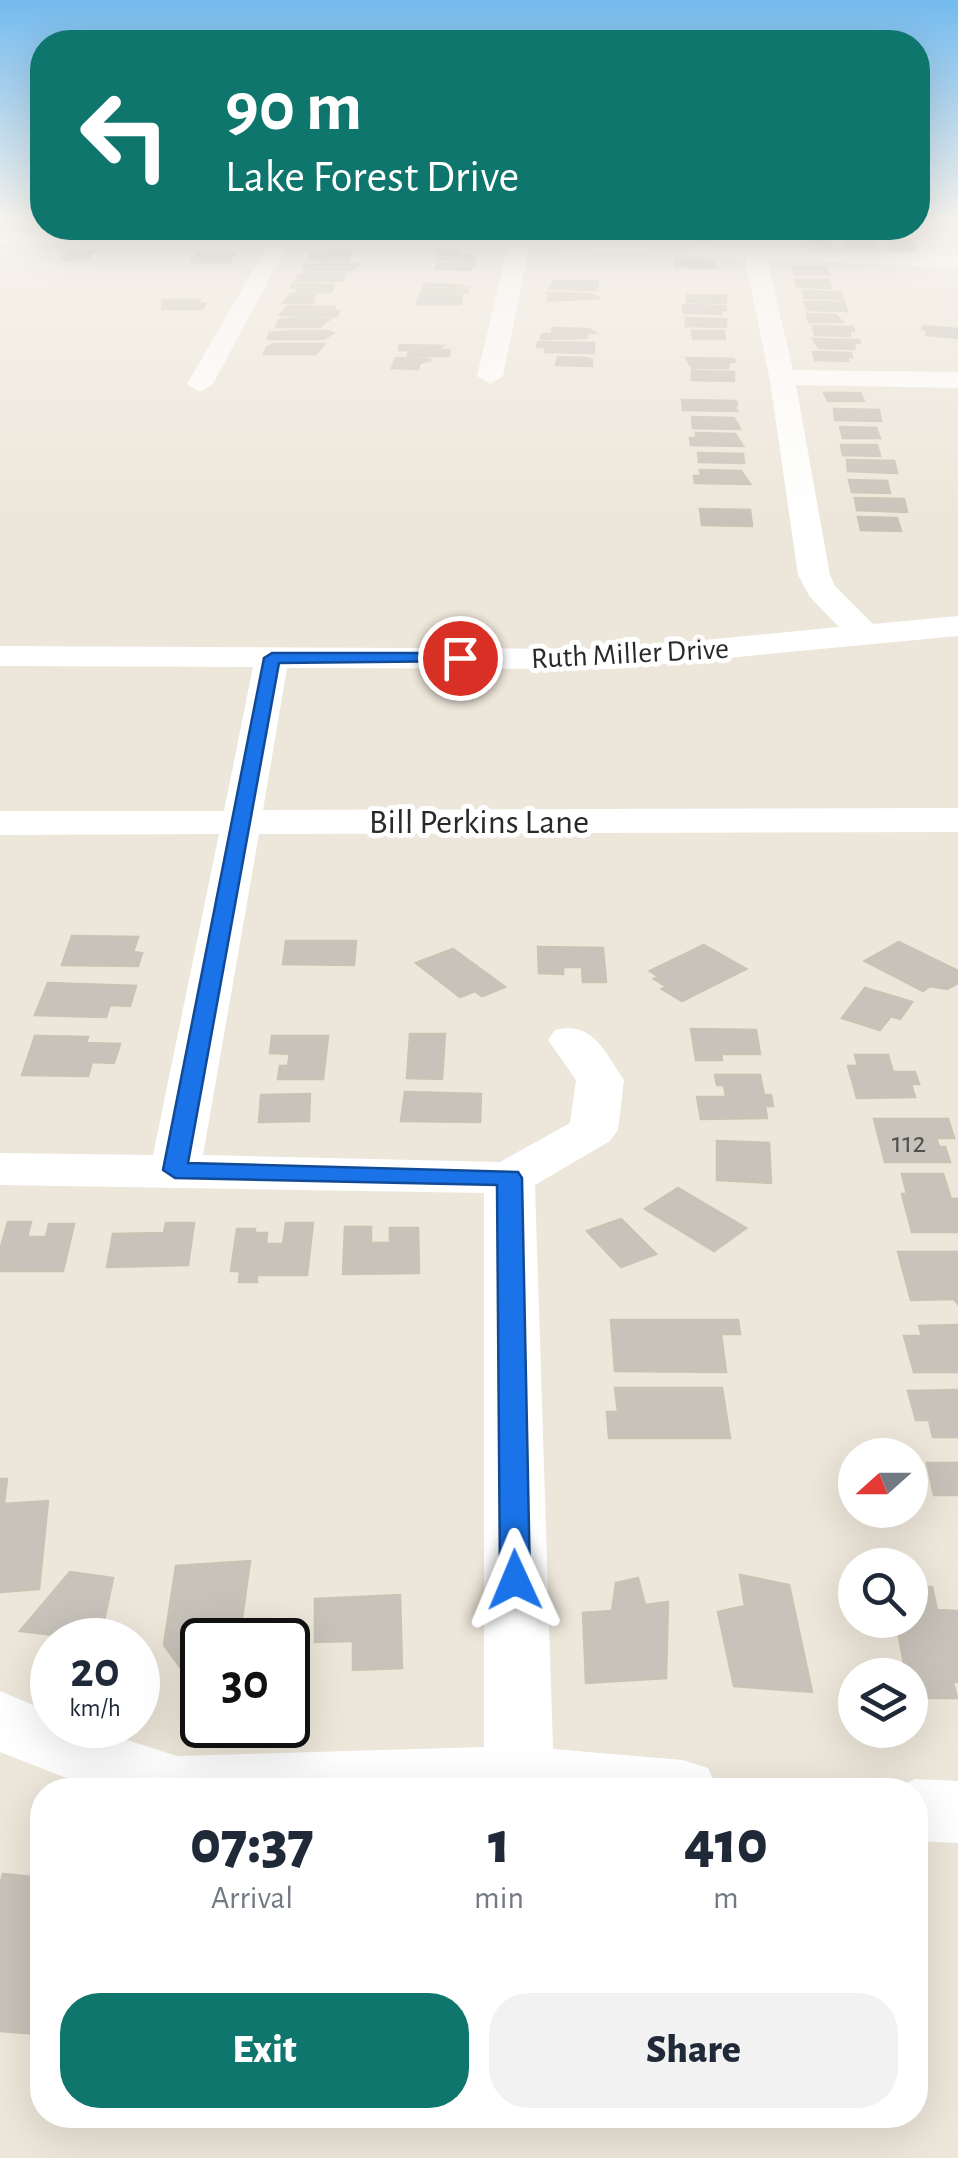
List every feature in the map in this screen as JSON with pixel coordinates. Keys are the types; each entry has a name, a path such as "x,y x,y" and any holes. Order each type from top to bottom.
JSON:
{"street":[{"path":"200,384 235,321"},
{"path":"490,376 502,321"},
{"path":"770,321 814,575 821,590 867,637"},
{"path":"782,377 958,380"},
{"name":"Ruth Miller Drive","path":"0,656 610,659 958,626"},
{"path":"175,1170 272,658"},
{"name":"Bill Perkins Lane","path":"0,822 958,820"},
{"path":"0,1169 510,1178 593,1130 600,1080 571,1040"},
{"path":"510,1178 519,1776"},
{"path":"0,1720 66,1750 152,1778"},
{"path":"451,1778 542,1778"},
{"path":"928,1811 958,1812"}],"building":[{"path":"279,321 328,321 320,327 276,327"},
{"path":"686,321 726,321 726,327 686,326"},
{"path":"813,326 853,327 854,331 849,331 850,336 815,335"},
{"path":"553,328 589,329 596,333 587,333 587,338 541,339 542,334 557,334 552,332"},
{"path":"922,329 958,329 958,338 926,335 928,330"},
{"path":"692,331 724,331 725,339 693,339"},
{"path":"270,333 333,333 324,339 268,339"},
{"path":"813,339 860,343 855,343 854,349 819,348"},
{"path":"538,342 594,343 594,353 545,352 546,347 537,347"},
{"path":"274,344 324,344 316,354 264,354"},
{"path":"400,345 443,346 436,350 450,350 449,356 408,356 409,350 399,350"},
{"path":"813,352 851,353 852,357 847,357 848,361 815,360"},
{"path":"558,357 587,358 592,360 592,366 556,365"},
{"path":"396,358 431,360 420,363 418,369 392,368"},
{"path":"686,358 735,362 729,362 728,368 692,368"},
{"path":"692,371 734,372 734,381 692,380"},
{"path":"824,393 860,393 864,401 828,401"},
{"path":"682,400 736,401 737,406 732,406 737,411 683,410"},
{"path":"834,409 879,410 881,421 835,420"},
{"path":"692,417 734,418 740,429 693,428"},
{"path":"840,427 876,428 880,438 843,438"},
{"path":"696,433 735,434 743,446 691,445 690,438 696,438"},
{"path":"841,445 877,445 880,456 843,455"},
{"path":"698,453 743,454 744,463 699,462"},
{"path":"847,460 894,461 897,473 848,471"},
{"path":"700,470 741,471 750,484 695,483 694,476 701,476"},
{"path":"849,480 887,481 890,493 852,492"},
{"path":"855,498 904,499 907,512 857,510"},
{"path":"700,509 750,510 752,526 702,525"},
{"path":"858,517 897,518 901,531 861,530"},
{"path":"72,936 138,937 133,952 142,953 138,966 62,965"},
{"path":"286,941 356,941 354,965 283,964"},
{"path":"899,942 958,971 958,983 947,989 930,986 923,991 865,961"},
{"path":"704,945 746,969 682,1001 662,989 667,987 654,979 659,977 650,971"},
{"path":"538,947 603,948 606,982 583,982 582,967 563,967 563,974 539,973"},
{"path":"453,949 505,987 482,996 475,991 460,997 416,963"},
{"path":"48,983 136,986 130,1006 110,1005 106,1017 35,1015"},
{"path":"865,988 912,1002 900,1019 891,1016 880,1030 842,1018"},
{"path":"691,1029 756,1030 760,1054 721,1054 722,1060 696,1060"},
{"path":"410,1034 445,1034 442,1079 407,1078"},
{"path":"35,1036 88,1037 86,1043 120,1044 114,1063 92,1062 88,1076 22,1075"},
{"path":"272,1036 328,1036 323,1079 278,1079 280,1066 288,1066 290,1054 270,1053"},
{"path":"855,1055 888,1055 893,1072 915,1072 919,1084 911,1084 915,1097 857,1098 848,1066 858,1066"},
{"path":"715,1075 760,1075 764,1095 771,1095 773,1106 765,1106 767,1118 701,1119 697,1097 726,1097 724,1085 717,1085"},
{"path":"405,1092 481,1094 480,1122 401,1121"},
{"path":"310,1094 309,1121 259,1122 261,1095"},
{"path":"874,1119 948,1119 954,1138 936,1138 939,1147 945,1147 950,1162 885,1162"},
{"path":"717,1141 769,1143 771,1183 717,1180"},
{"path":"902,1174 943,1174 951,1199 958,1199 958,1232 912,1232 902,1194 907,1194"},
{"path":"678,1188 746,1228 714,1251 645,1209"},
{"path":"621,1219 656,1254 621,1267 587,1231"},
{"path":"8,1222 31,1222 27,1237 46,1237 49,1224 74,1224 63,1271 0,1271 0,1250"},
{"path":"166,1223 194,1223 188,1265 107,1267 113,1234 164,1233"},
{"path":"286,1223 313,1223 307,1275 257,1275 257,1282 239,1282 240,1271 231,1271 237,1229 255,1229 254,1233 267,1233 266,1244 283,1244"},
{"path":"345,1227 371,1227 371,1243 390,1243 390,1228 418,1228 419,1273 343,1274"},
{"path":"898,1252 958,1252 958,1304 954,1299 911,1300"},
{"path":"611,1320 738,1320 740,1334 721,1334 726,1372 615,1371"},
{"path":"958,1325 958,1372 914,1372 904,1336 922,1336 919,1326"},
{"path":"615,1388 722,1388 730,1438 609,1438 607,1412 618,1412"},
{"path":"958,1390 958,1437 933,1437 929,1420 916,1420 908,1391"},
{"path":"928,1463 958,1463 958,1495 934,1495"},
{"path":"0,1479 7,1479 4,1504 48,1501 39,1589 0,1592"},
{"path":"250,1561 242,1618 180,1618 180,1667 164,1645 176,1566"},
{"path":"70,1572 113,1578 105,1618 31,1618"},
{"path":"740,1575 789,1585 812,1692 734,1686 718,1612 745,1606"},
{"path":"638,1578 645,1605 668,1602 666,1678 586,1683 583,1613 612,1611 616,1583"},
{"path":"928,1587 932,1587 937,1610 958,1611 958,1682 953,1682 957,1698 928,1698 928,1658 903,1658 899,1638 928,1638"},
{"path":"400,1595 402,1668 353,1670 353,1641 315,1642 315,1599"},
{"path":"30,1619 30,1632 20,1631"},
{"path":"3,1874 30,1877 30,2033 0,2031"}],"route":[{"path":"460,658 272,658 175,1170 510,1178 515,1580"}]}
